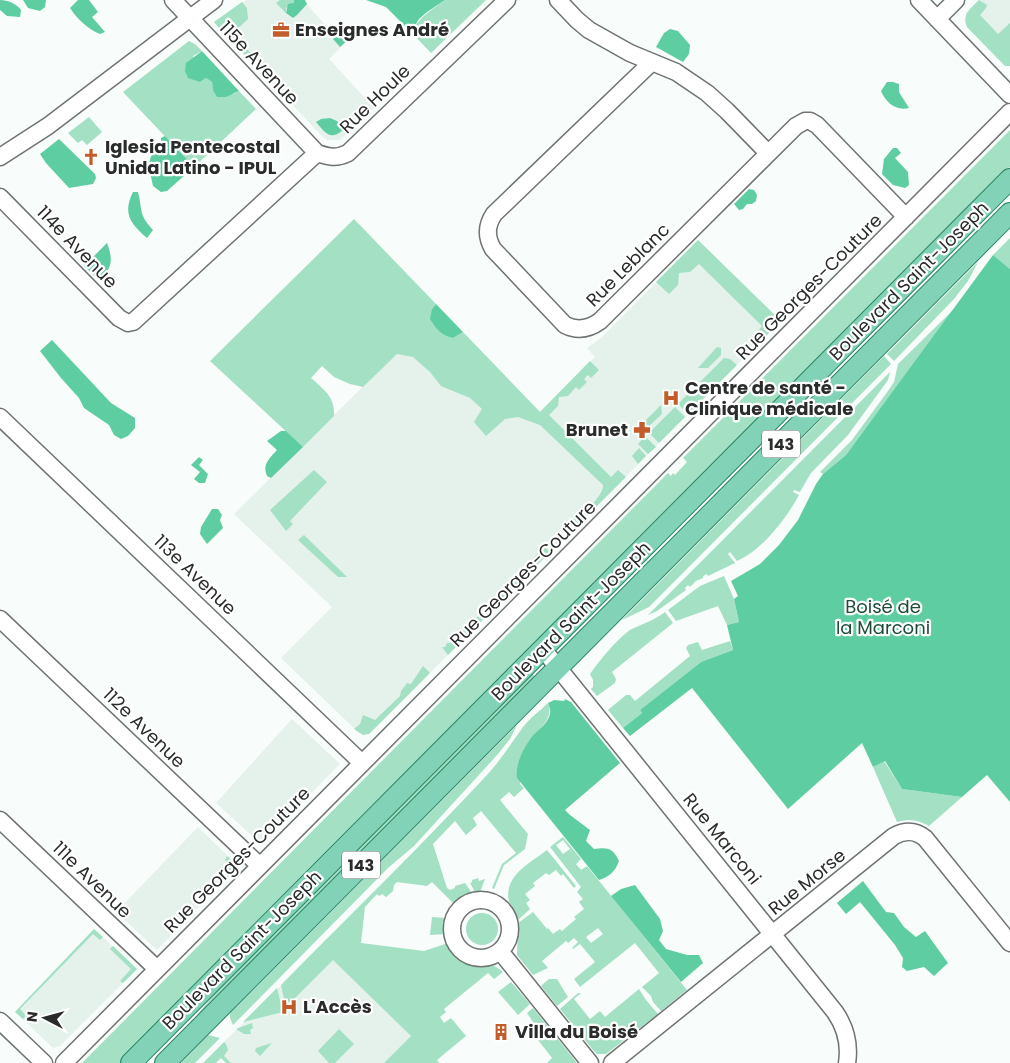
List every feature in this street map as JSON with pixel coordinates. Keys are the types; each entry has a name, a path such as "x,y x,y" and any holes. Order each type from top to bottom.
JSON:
{"main road":[{"name":"Boulevard Saint-Joseph","path":"131,1063 1010,180"},
{"name":"Boulevard Saint-Joseph","path":"165,1063 1010,213"}],"street":[{"name":"115e Avenue","path":"173,0 317,153"},
{"path":"0,157 67,112 214,0"},
{"name":"Rue Houle","path":"317,153 333,158 348,153 507,0"},
{"path":"558,0 584,26 630,53 676,72 707,93 768,153"},
{"path":"919,0 1010,95"},
{"path":"937,19 956,0"},
{"name":"Rue Leblanc","path":"652,62 494,214 488,228 488,238 493,249 565,325 580,329 590,327 600,321 768,153 796,126 805,121 814,122 906,217"},
{"name":"Rue Georges-Couture","path":"64,1063 1010,112"},
{"name":"114e Avenue","path":"0,197 119,318 128,322 136,320 317,153"},
{"name":"113e Avenue","path":"0,417 362,763"},
{"name":"112e Avenue","path":"0,619 260,866"},
{"name":"Rue Marconi","path":"543,649 840,1018 847,1039 847,1063"},
{"name":"111e Avenue","path":"0,820 157,969"},
{"name":"Rue Morse","path":"612,1063 894,836 904,832 910,831 925,838 1010,943"},
{"path":"500,951 590,1063"},
{"path":"0,1021 44,1063"}],"shaded area":[{"path":"246,0 303,0 343,45 329,59 374,108 340,140 327,140 323,137 214,22"},
{"path":"979,0 1010,0 1010,66 1005,66 967,27 965,22 966,13"},
{"path":"698,240 781,321 369,734 359,733 281,658 332,607 234,514 397,353 413,357 540,412 595,357 587,348 601,338"},
{"path":"292,719 340,764 261,844 216,803"},
{"path":"198,827 238,866 157,950 116,912"},
{"path":"94,929 137,969 60,1046 53,1048 15,1012"},
{"path":"333,934 411,1036 384,1063 231,1063 223,1056 226,1044 224,1042"}],"green space":[{"path":"0,0 17,6 21,10 20,17 7,16 0,10"},
{"path":"23,0 46,0 45,7 40,11 28,8"},
{"path":"78,0 89,0 98,12 92,17 105,32 100,34 96,32 76,16 70,8"},
{"path":"280,0 294,0 294,3 286,8 286,13 276,3"},
{"path":"294,0 305,0 307,4 293,18 286,13 288,4 294,3"},
{"path":"366,0 445,0 419,19 411,32 386,7"},
{"path":"445,0 486,0 431,53 411,32 422,18"},
{"path":"979,0 987,5 980,15 998,34 1010,23 1010,66 1005,66 967,27 966,15"},
{"path":"242,2 247,8 248,19 230,36 226,36 214,22"},
{"path":"343,29 349,35 356,30 357,32 340,47 333,39"},
{"path":"670,29 678,31 690,45 689,54 683,62 656,47 664,33"},
{"path":"189,41 202,51 193,56 200,82 206,78 212,82 213,90 234,94 239,91 256,109 194,167 123,92"},
{"path":"240,45 243,45 260,63 257,68 238,48"},
{"path":"202,51 239,91 226,97 217,97 213,90 212,82 206,78 200,82 188,78 185,71 186,63"},
{"path":"887,82 899,84 899,92 909,108 896,107 886,99 881,91"},
{"path":"89,117 102,132 87,145 82,140 78,143 68,133"},
{"path":"330,118 337,121 344,129 336,135 326,133 316,122 321,119"},
{"path":"1010,130 1010,167 120,1063 82,1063 668,473 671,476 673,473 675,475 687,462 683,458"},
{"path":"165,136 194,167 167,191 161,192 153,186 150,173 150,159 154,152 162,148 161,138"},
{"path":"59,139 95,174 96,178 93,184 69,188 46,163 40,154"},
{"path":"893,148 897,148 901,153 895,158 908,172 909,185 905,188 893,185 882,174 884,159"},
{"path":"749,189 754,190 757,195 756,201 752,204 747,204 743,209 739,210 734,204"},
{"path":"133,192 138,192 143,216 153,230 147,238 133,223 128,213 128,206"},
{"path":"354,219 436,304 432,309 453,338 463,332 540,412 590,361 599,370 591,378 588,375 584,379 587,382 579,390 576,387 568,396 559,397 558,406 549,415 611,477 618,470 626,477 572,531 567,523 595,501 603,485 540,425 518,417 505,419 486,436 474,422 482,409 470,398 441,386 430,372 413,357 397,354 363,387 334,377 322,366 311,378 331,398 334,416 303,447 210,361"},
{"path":"1010,238 1010,269 993,255"},
{"path":"698,240 781,321 760,342 755,335 762,326 699,264 690,272 679,273 678,285 669,294 656,282"},
{"path":"107,243 111,259 107,272 101,282 84,266"},
{"name":"Boisé de la Marconi","path":"993,255 1010,269 1010,802 987,775 962,797 902,789 885,761 873,767 862,743 788,809 692,688 630,736 623,728 642,713 640,710 701,662 733,650 727,625 739,622 734,599 738,596 731,581 760,564 779,545 798,520 823,474 846,455"},
{"path":"978,262 968,281 954,299 894,361 887,354"},
{"path":"436,304 463,332 453,338 442,334 437,329 430,319 432,309"},
{"path":"956,307 846,455 823,474 820,472 852,440 888,391 894,382 898,364"},
{"path":"52,340 111,403 135,418 135,428 128,436 121,439 114,435 109,425 84,408 79,398 40,351"},
{"path":"717,347 721,348 721,355 708,368 698,368"},
{"path":"884,356 891,364 649,607 622,620"},
{"path":"724,358 730,359 737,365 710,392 700,382"},
{"path":"890,372 888,380 848,435 811,473 800,492 794,490 793,492 799,495 780,524 764,542 737,561 730,552 728,554 735,563 708,576 707,574 703,576 703,578 696,581 690,587 688,585 685,588 686,590 657,611 648,615"},
{"path":"698,384 708,394 688,414 678,404"},
{"path":"661,405 662,414 649,426 643,423"},
{"path":"675,407 685,417 659,443 649,433"},
{"path":"281,431 286,431 303,447 271,478 267,476 265,468 269,459 277,450 267,441"},
{"path":"645,436 656,447 648,454 638,444"},
{"path":"639,448 646,456 638,464 632,456"},
{"path":"199,457 203,460 199,465 208,474 205,483 199,483 194,479 200,472 191,465"},
{"path":"314,470 327,482 290,521 293,524 286,531 270,510"},
{"path":"212,509 218,509 222,515 220,520 223,528 207,544 200,534 201,527"},
{"path":"304,535 347,577 338,577 298,540"},
{"path":"542,548 546,548 550,552 448,655 442,647 445,647 447,643 450,643 451,640 457,637 519,576"},
{"path":"724,576 734,599 739,622 727,625 718,606 676,621 668,610 700,586"},
{"path":"665,612 673,623 612,672 616,679 615,683 597,696 591,689 593,687 593,680 590,674 603,656 630,630 653,620"},
{"path":"730,641 733,650 701,662 640,710 642,713 623,728 608,710 626,695 630,695 635,701 690,656 686,648 688,645 698,642 702,650"},
{"path":"423,666 430,673 369,734 363,735 354,729 360,724 363,715 375,720 400,696 407,683 411,684"},
{"path":"532,673 536,678 199,1017 197,1015 233,972"},
{"path":"565,699 571,702 620,763 565,810 590,830 586,841 594,849 609,849 615,853 619,861 611,874 599,880 517,778 518,763 525,747 549,718 548,703 554,700 564,701"},
{"path":"548,703 549,710 546,722 528,742 523,753 520,784 524,788 514,797 509,792 500,800 528,834 525,849 504,865 494,889 492,888 502,864 516,853 481,811 473,818 477,825 466,835 455,821 433,844 447,888 450,890 455,888 455,886 465,883 472,893 463,896 454,904 432,882 427,886 397,882 394,885 393,891 386,897 382,894 379,896 377,894 365,907 361,943 424,951 448,943 455,954 463,960 470,963 497,967 503,972 494,979 488,973 444,1009 446,1012 440,1017 444,1023 451,1018 466,1036 437,1060 439,1063 384,1063 411,1036 333,960 292,1001 285,1003 281,985 462,802 496,764 527,722"},
{"path":"517,725 510,739 498,754 414,846 388,868 233,1025 230,1013"},
{"path":"884,761 902,789 962,797 929,826 913,820 897,822 873,767"},
{"path":"563,837 581,859 576,864 581,870 587,866 687,990 661,1011 642,987 659,973 635,943 580,987 574,979 595,962 580,944 572,948 578,942 574,938 568,943 566,941 542,961 548,968 533,975 517,955 518,923 533,912 553,934 560,929 562,931 584,909 579,902 583,899 577,892 581,887 550,847","holes":["563,840 570,849 563,854 556,845","598,928 603,934 591,943 586,937"]},
{"path":"547,850 576,886 574,888 563,874 561,876 556,870 549,875 546,873 533,883 535,886 525,894 530,900 526,903 530,909 518,920 509,902 508,893 510,885 519,871"},
{"path":"227,856 238,866 228,877 225,873 231,866 225,860"},
{"path":"478,878 479,881 485,879 480,892 475,892 470,883"},
{"path":"863,881 886,912 894,913 904,927 916,937 925,931 948,963 934,976 924,967 907,971 902,967 903,958 895,945 860,902 846,914 837,903"},
{"path":"635,885 660,919 663,931 659,940 666,949 687,955 699,955 703,963 681,982 611,896 621,889"},
{"path":"482,913 494,917 498,929 494,941 482,945 470,941 466,929 470,917"},
{"path":"432,917 446,918 445,934 430,935"},
{"path":"94,929 103,937 100,940 93,934 20,1009 26,1016 23,1019 15,1012"},
{"path":"113,946 137,969 123,983 120,981 131,969 110,949"},
{"path":"549,979 557,979 568,997 557,1006 541,986"},
{"path":"511,982 530,1004 518,1015 498,992"},
{"path":"277,988 283,1012 243,1022"},
{"path":"639,989 658,1014 606,1054 597,1054 560,1009 578,993 581,993 574,999 590,1019 600,1011 605,1017"},
{"path":"533,1008 577,1063 547,1063 552,1058 528,1027 533,1022 527,1013"},
{"path":"252,1023 251,1034 244,1034 236,1029"},
{"path":"339,1029 354,1044 335,1063 329,1063 318,1051"},
{"path":"208,1035 220,1038 195,1063 181,1063"},
{"path":"224,1042 228,1050 224,1056 231,1063 226,1063 221,1058 216,1063 203,1063"},
{"path":"272,1043 260,1056 255,1051 256,1048"}],"place":[{"name":"Enseignes André","path":"281,30"},
{"name":"Iglesia Pentecostal Unida Latino - IPUL","path":"91,157"},
{"name":"Centre de santé - Clinique médicale","path":"671,398"},
{"name":"Brunet","path":"642,430"},
{"name":"L'Accès","path":"289,1007"},
{"name":"Villa du Boisé","path":"501,1032"}]}
